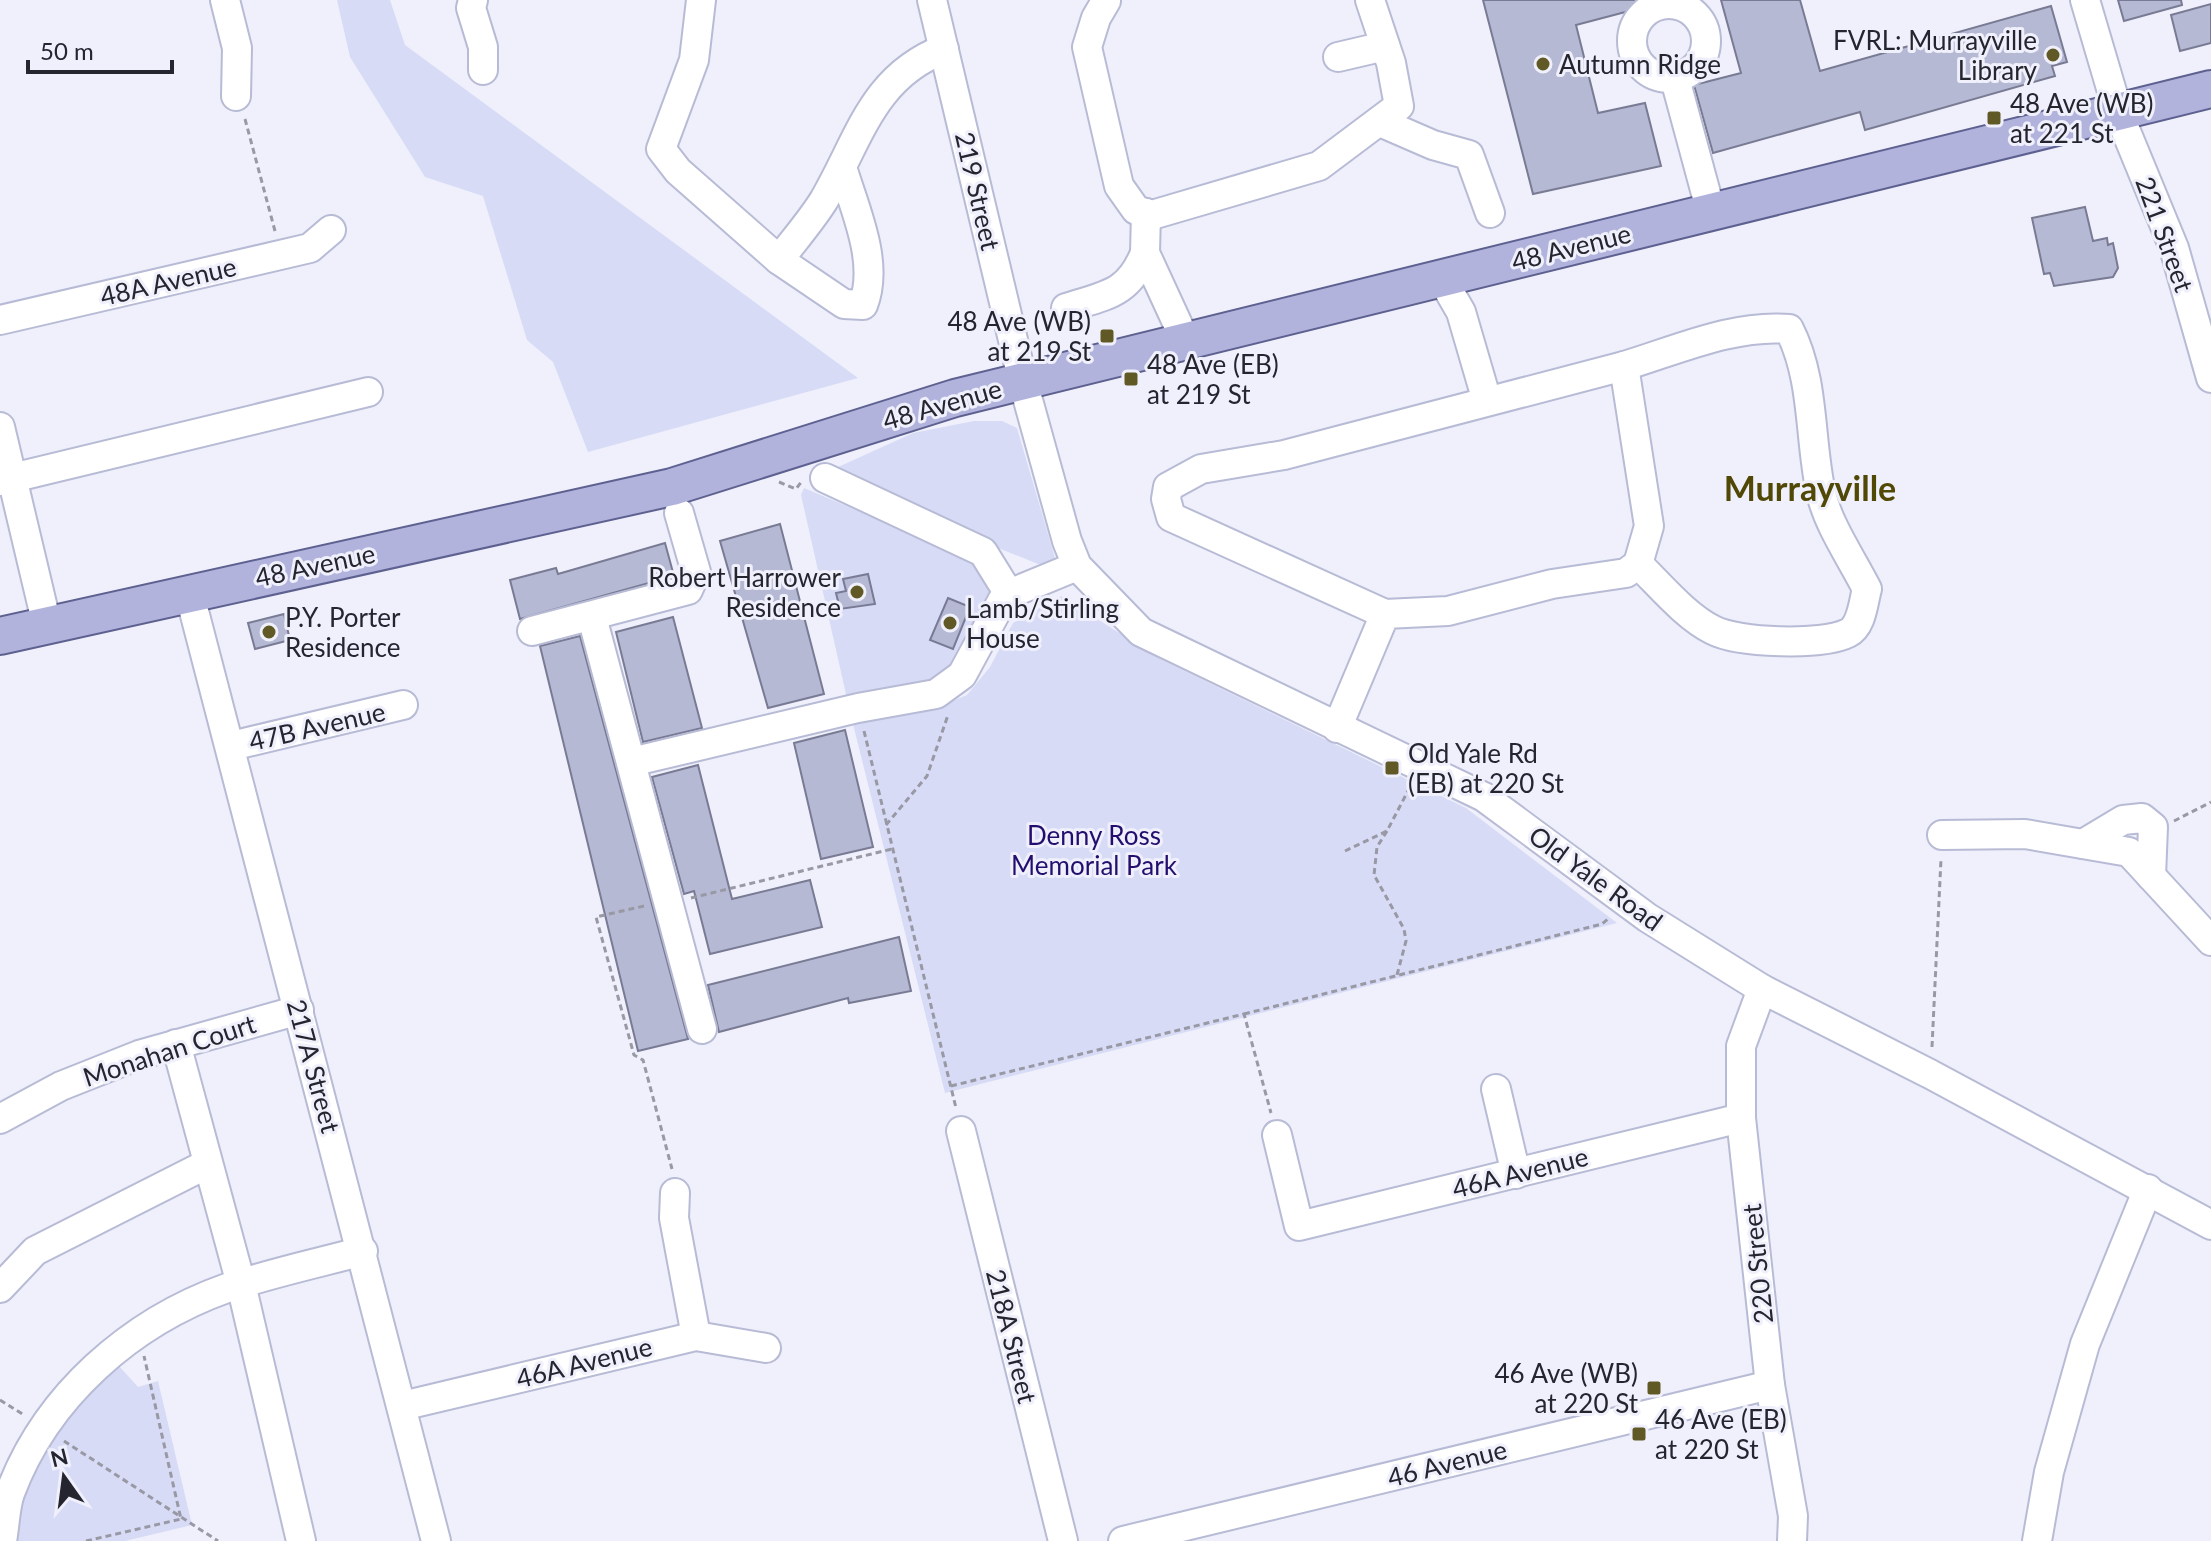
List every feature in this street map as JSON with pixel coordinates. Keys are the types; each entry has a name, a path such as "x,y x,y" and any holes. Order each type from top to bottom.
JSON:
{"main road":[{"name":"48 Avenue","path":"0,636 672,487 955,398 2211,89"}],"street":[{"path":"225,0 237,48 236,96"},
{"path":"473,0 471,8 483,47 483,70"},
{"path":"701,0 694,60 661,149 678,171 779,260 844,304 863,305 867,295 866,248 842,167"},
{"name":"219 Street","path":"932,0 1023,382"},
{"path":"1106,0 1096,18 1087,47 1119,186 1136,210 1152,215 1319,166 1399,106 1370,0"},
{"name":"221 Street","path":"2085,0 2118,112 2203,324 2211,378"},
{"path":"1338,57 1385,46"},
{"path":"779,260 822,203 883,89 917,59 944,49"},
{"path":"1675,79 1711,212"},
{"path":"1380,122 1433,145 1469,155 1490,213"},
{"path":"1066,308 1119,291 1136,276 1145,253 1146,213"},
{"name":"48A Avenue","path":"0,320 310,248 331,230"},
{"path":"1145,253 1186,342"},
{"path":"1442,279 1445,314 1479,403"},
{"path":"1624,366 1649,526 1638,564 1626,573 1552,584 1448,611 1385,614 1171,517 1166,499 1168,487 1201,469 1284,455 1624,366 1724,335 1764,327 1789,329 1799,348 1810,392 1811,441 1822,498 1867,589 1859,619 1849,633 1813,640 1764,640 1713,630 1638,564"},
{"name":"Old Yale Road","path":"1023,382 1054,502 1077,566 1141,632 1484,797 1627,902 1762,989 1930,1074 2211,1225"},
{"path":"6,480 368,392"},
{"path":"0,427 6,480 47,625"},
{"path":"825,478 983,552 1009,594"},
{"path":"532,631 688,590 696,572 679,513"},
{"path":"631,762 858,708 936,694 952,686 962,675 1009,594 1077,566"},
{"name":"217A Street","path":"189,592 436,1541"},
{"path":"1337,728 1385,614"},
{"path":"592,617 702,1029"},
{"name":"47B Avenue","path":"231,746 403,705"},
{"path":"2083,844 2123,820 2142,818 2153,827 2151,876"},
{"path":"1942,835 2025,834 2129,852 2211,941"},
{"name":"220 Street","path":"1762,989 1741,1046 1741,1118 1770,1385 1793,1516 1792,1541"},
{"name":"Monahan Court","path":"0,1119 61,1086 176,1044 299,1010"},
{"path":"176,1044 241,1284 301,1541"},
{"path":"1496,1089 1516,1174"},
{"name":"46A Avenue","path":"1277,1135 1299,1226 1741,1118"},
{"name":"218A Street","path":"961,1131 1063,1541"},
{"path":"0,1288 35,1251 207,1164"},
{"path":"2037,1541 2049,1472 2085,1344 2148,1189"},
{"path":"675,1193 674,1218 696,1336"},
{"path":"2,1541 10,1494 44,1427 108,1354 163,1317 241,1284 363,1251"},
{"name":"46A Avenue","path":"402,1406 696,1336 766,1348"},
{"name":"46 Avenue","path":"1123,1541 1770,1385"}],"path":[{"path":"236,96 249,128 280,255"},
{"path":"886,825 927,776 952,703 952,686"},
{"path":"858,708 961,1131"},
{"path":"1397,975 1406,941 1404,929 1374,875 1377,847 1420,768"},
{"path":"2153,832 2211,802"},
{"path":"1345,851 1387,831"},
{"path":"1930,1074 1942,835"},
{"path":"951,1086 1602,924 1627,902"},
{"path":"1244,1014 1277,1135"},
{"path":"139,1333 181,1519"},
{"path":"0,1400 218,1541"},
{"path":"86,1541 181,1519"}],"green space":[{"path":"337,0 390,0 405,45 858,378 588,452 553,362 527,340 483,196 425,177 350,57"},
{"path":"974,421 1002,421 1017,428 1055,558 1050,565 1038,564 939,524 836,468 913,433"},
{"path":"804,488 1005,573 959,665 924,690 848,703 801,495"},
{"name":"Denny Ross Memorial Park","path":"1061,596 1162,660 1466,808 1617,923 945,1093 853,724 928,711 967,695 990,667 1013,623"},
{"path":"108,1354 138,1387 158,1381 192,1525 125,1541 2,1541 10,1494"}],"building":[{"name":"Autumn Ridge","path":"1483,0 1651,0 1652,5 1576,25 1598,113 1645,103 1661,166 1533,194"},
{"path":"1721,0 1800,0 1820,71 2051,6 2067,62 2052,66 2055,76 1865,130 1860,112 1713,153 1694,85 1741,73"},
{"path":"2118,0 2181,0 2182,5 2124,21"},
{"path":"2211,4 2211,43 2180,51 2171,15"},
{"path":"2085,207 2093,241 2107,238 2108,245 2113,243 2118,268 2113,277 2054,286 2050,273 2044,274 2032,218"},
{"path":"780,524 824,694 768,708 720,541"},
{"path":"665,543 674,576 520,619 510,580 556,568 558,574"},
{"name":"Robert Harrower Residence","path":"868,574 875,604 840,609 836,593 846,591 843,579"},
{"name":"Lamb/Stirling House","path":"948,598 970,607 953,649 930,640"},
{"name":"P.Y. Porter Residence","path":"284,614 290,640 255,649 248,623"},
{"path":"673,617 702,728 643,742 616,632"},
{"path":"580,636 688,1039 638,1051 540,646"},
{"path":"845,730 873,847 821,859 794,743"},
{"path":"698,765 732,899 810,880 822,927 710,954 694,891 684,894 652,777"},
{"path":"899,937 911,991 849,1003 848,998 719,1032 708,985"}],"place":[{"name":"FVRL: Murrayville Library","path":"2053,55"},
{"name":"Autumn Ridge","path":"1543,64"},
{"name":"48 Ave (WB) at 221 St","path":"1994,118"},
{"name":"48 Ave (WB) at 219 St","path":"1107,336"},
{"name":"48 Ave (EB) at 219 St","path":"1131,379"},
{"name":"Robert Harrower Residence","path":"857,592"},
{"name":"Lamb/Stirling House","path":"950,623"},
{"name":"P.Y. Porter Residence","path":"269,632"},
{"name":"Old Yale Rd (EB) at 220 St","path":"1392,768"},
{"name":"46 Ave (WB) at 220 St","path":"1654,1388"},
{"name":"46 Ave (EB) at 220 St","path":"1639,1434"}],"district":[{"name":"Murrayville","path":"1810,487"}]}
